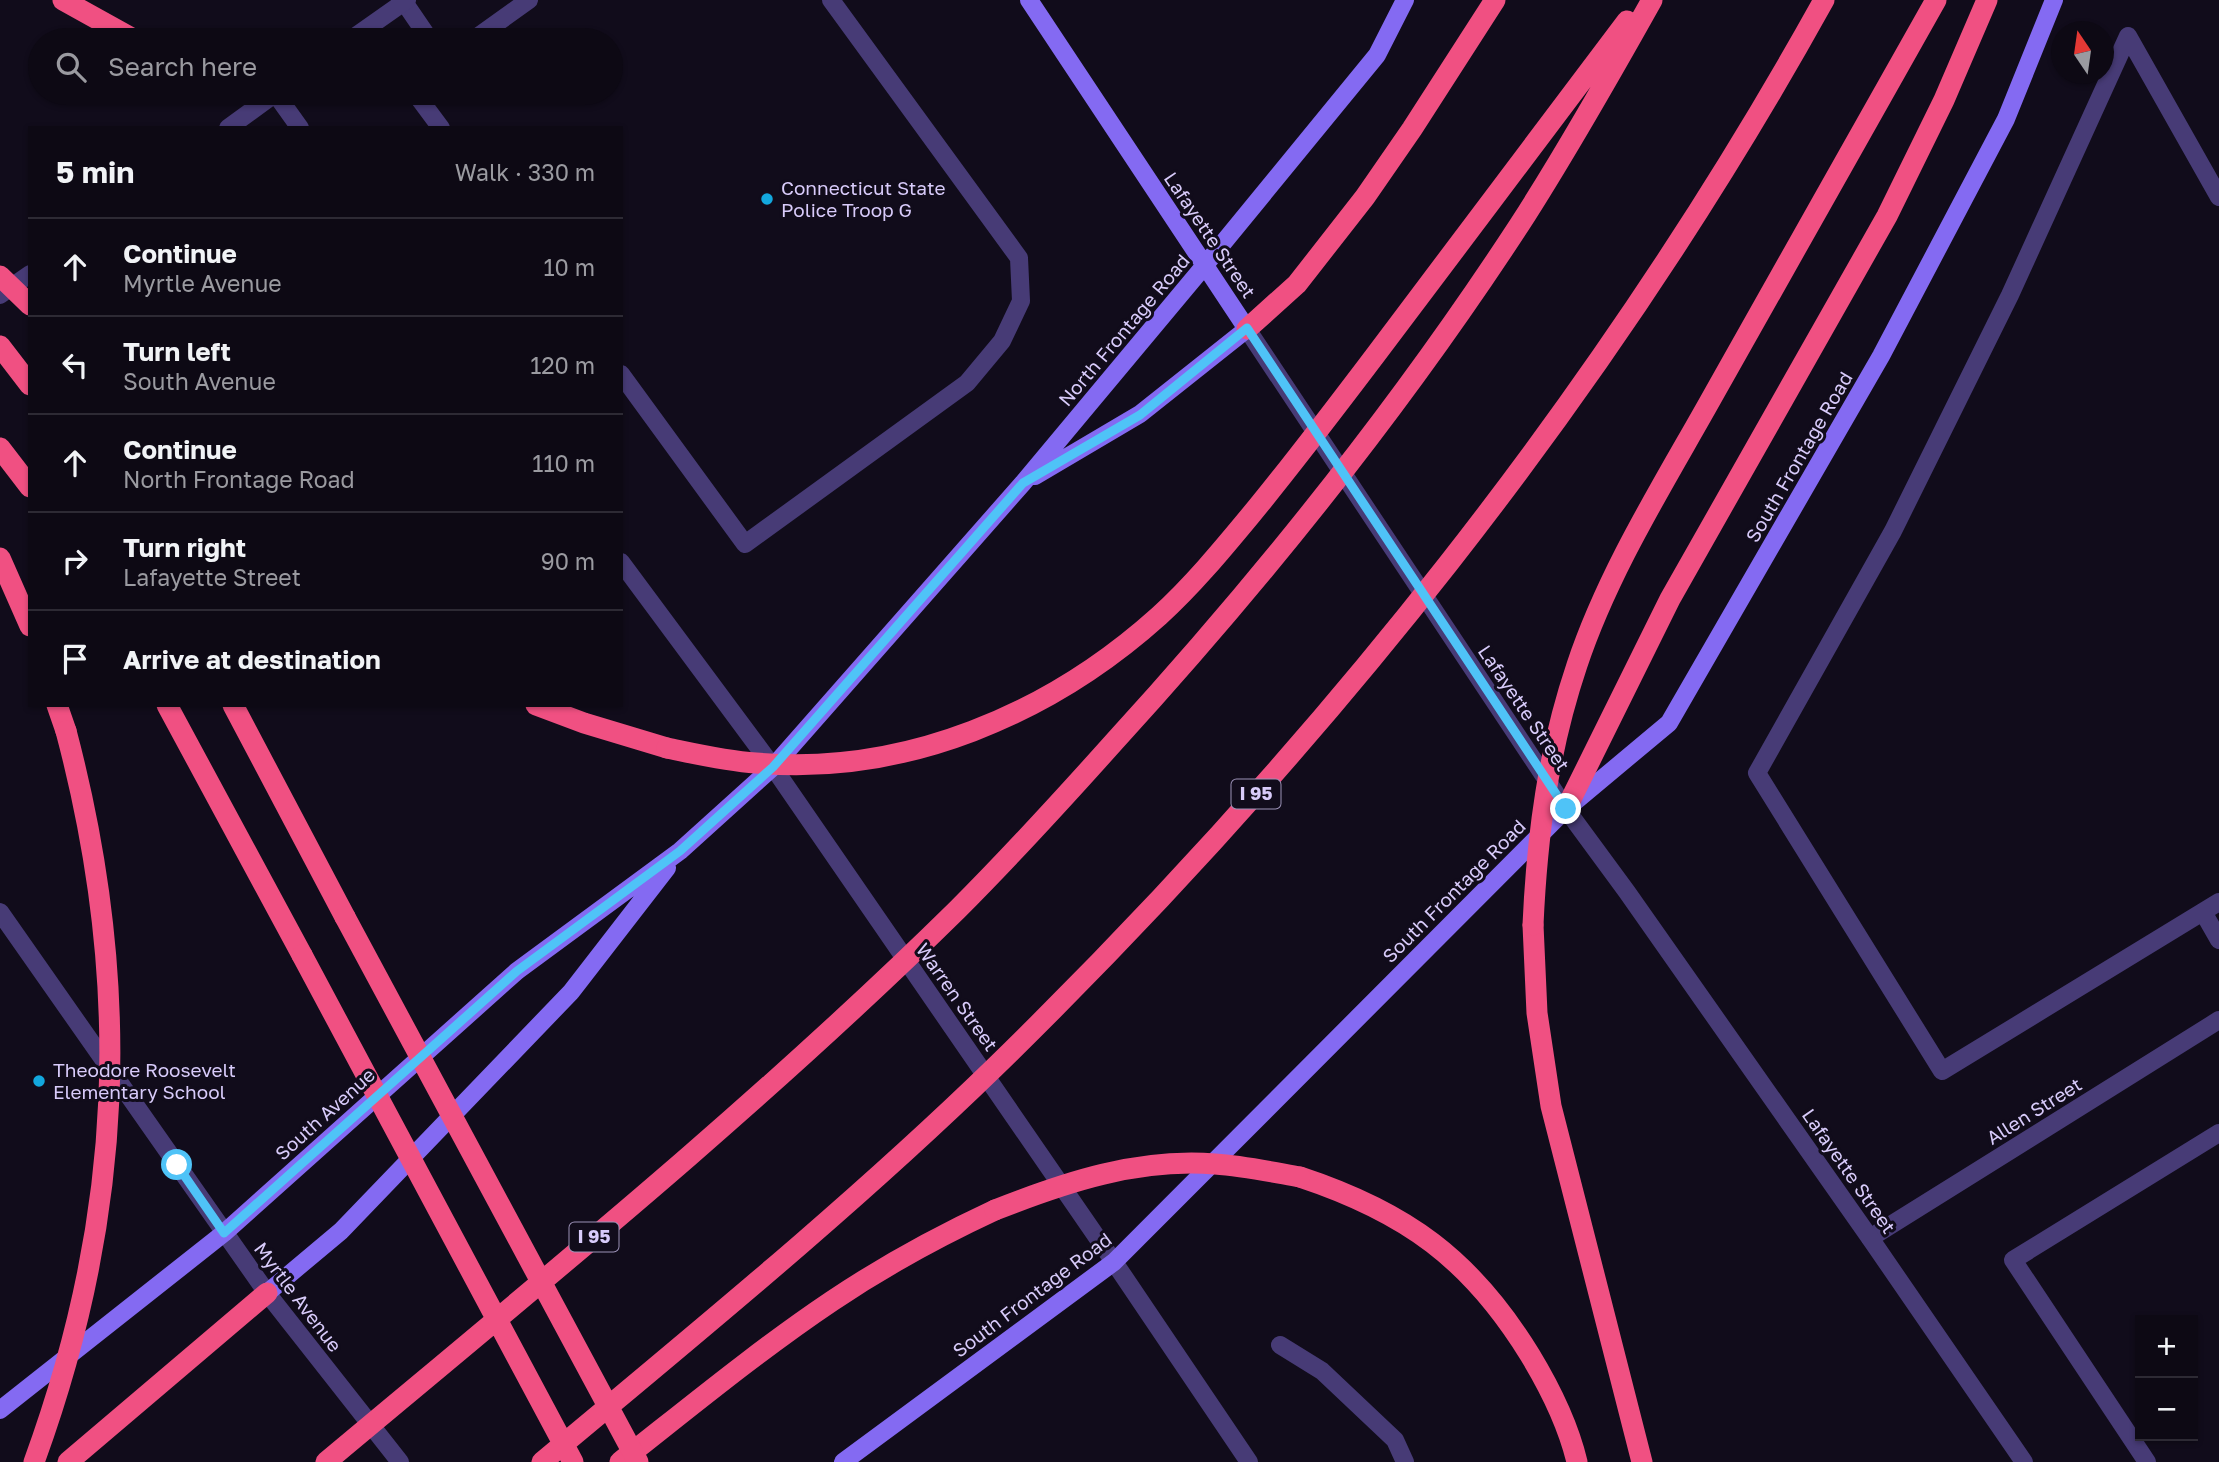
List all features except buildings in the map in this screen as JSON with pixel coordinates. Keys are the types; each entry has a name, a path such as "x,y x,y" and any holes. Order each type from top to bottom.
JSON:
{"highway":[{"path":"62,0 113,28"},
{"path":"1247,328 1297,284 1365,197 1495,0"},
{"path":"541,707 667,748 758,764 806,764 849,761 915,750 961,736 1014,714 1091,670 1160,615 1198,577 1279,480 1643,0"},
{"name":"I 95","path":"326,1462 622,1213 857,1006 968,898 1160,692 1263,572 1439,344 1522,221 1602,90 1652,0"},
{"name":"I 95","path":"542,1462 826,1221 992,1070 1100,963 1300,746 1442,572 1576,390 1673,247 1824,0"},
{"path":"1642,1462 1551,1106 1537,1013 1533,925 1539,830 1545,787 1566,701 1592,625 1652,504 1936,0"},
{"path":"1566,809 1670,599 1887,216 1923,146 1987,0"},
{"path":"0,276 28,303"},
{"path":"0,346 28,382"},
{"path":"0,448 28,485"},
{"path":"0,558 28,621"},
{"path":"34,1462 64,1369 92,1254 110,1095 110,988 98,879 81,791 58,707"},
{"path":"168,707 573,1462"},
{"path":"234,707 638,1462"},
{"path":"620,1462 832,1301 920,1247 995,1210 1066,1183 1128,1168 1171,1163 1213,1163 1300,1177 1341,1191 1422,1233 1478,1283 1501,1312 1543,1377 1562,1417 1577,1462"},
{"path":"68,1462 267,1293"}],"main road":[{"name":"Lafayette Street","path":"1029,0 1247,328"},
{"name":"North Frontage Road","path":"773,767 1023,483 1205,265 1377,55 1405,0"},
{"name":"South Frontage Road","path":"843,1462 1114,1262 1566,809 1669,723 1881,356 2006,119 2054,0"},
{"name":"North Frontage Road","path":"1023,483 1140,415 1247,328"},
{"name":"South Avenue","path":"0,1410 224,1233 517,971 680,851 773,767"},
{"name":"South Avenue","path":"267,1293 341,1231 571,992 680,851"}],"street":[{"path":"490,28 529,0"},
{"path":"623,377 745,544 967,383 1002,341 1021,301 1019,258 831,0"},
{"path":"367,28 406,1 423,28"},
{"path":"2219,197 2128,36 2010,295 1893,531 1757,774 1942,1071 2219,902"},
{"path":"231,126 258,105"},
{"path":"283,105 299,126"},
{"path":"424,105 440,126"},
{"path":"0,295 28,275"},
{"name":"Lafayette Street","path":"1247,328 1566,809 1870,1238 2024,1462"},
{"name":"Warren Street","path":"623,565 773,767 1249,1462"},
{"name":"Myrtle Avenue","path":"0,912 267,1293 400,1462"},
{"path":"2203,912 2219,940"},
{"name":"Allen Street","path":"1870,1238 2219,1020"},
{"path":"2147,1462 2013,1260 2219,1133"},
{"path":"1280,1345 1322,1371 1395,1440 1405,1462"}],"place":[{"name":"Connecticut State Police Troop G","path":"767,199"},
{"name":"Theodore Roosevelt Elementary School","path":"39,1081"}],"route":[{"path":"177,1165 224,1233 517,971 680,851 773,767 1023,483 1140,415 1247,328 1566,809"}]}
